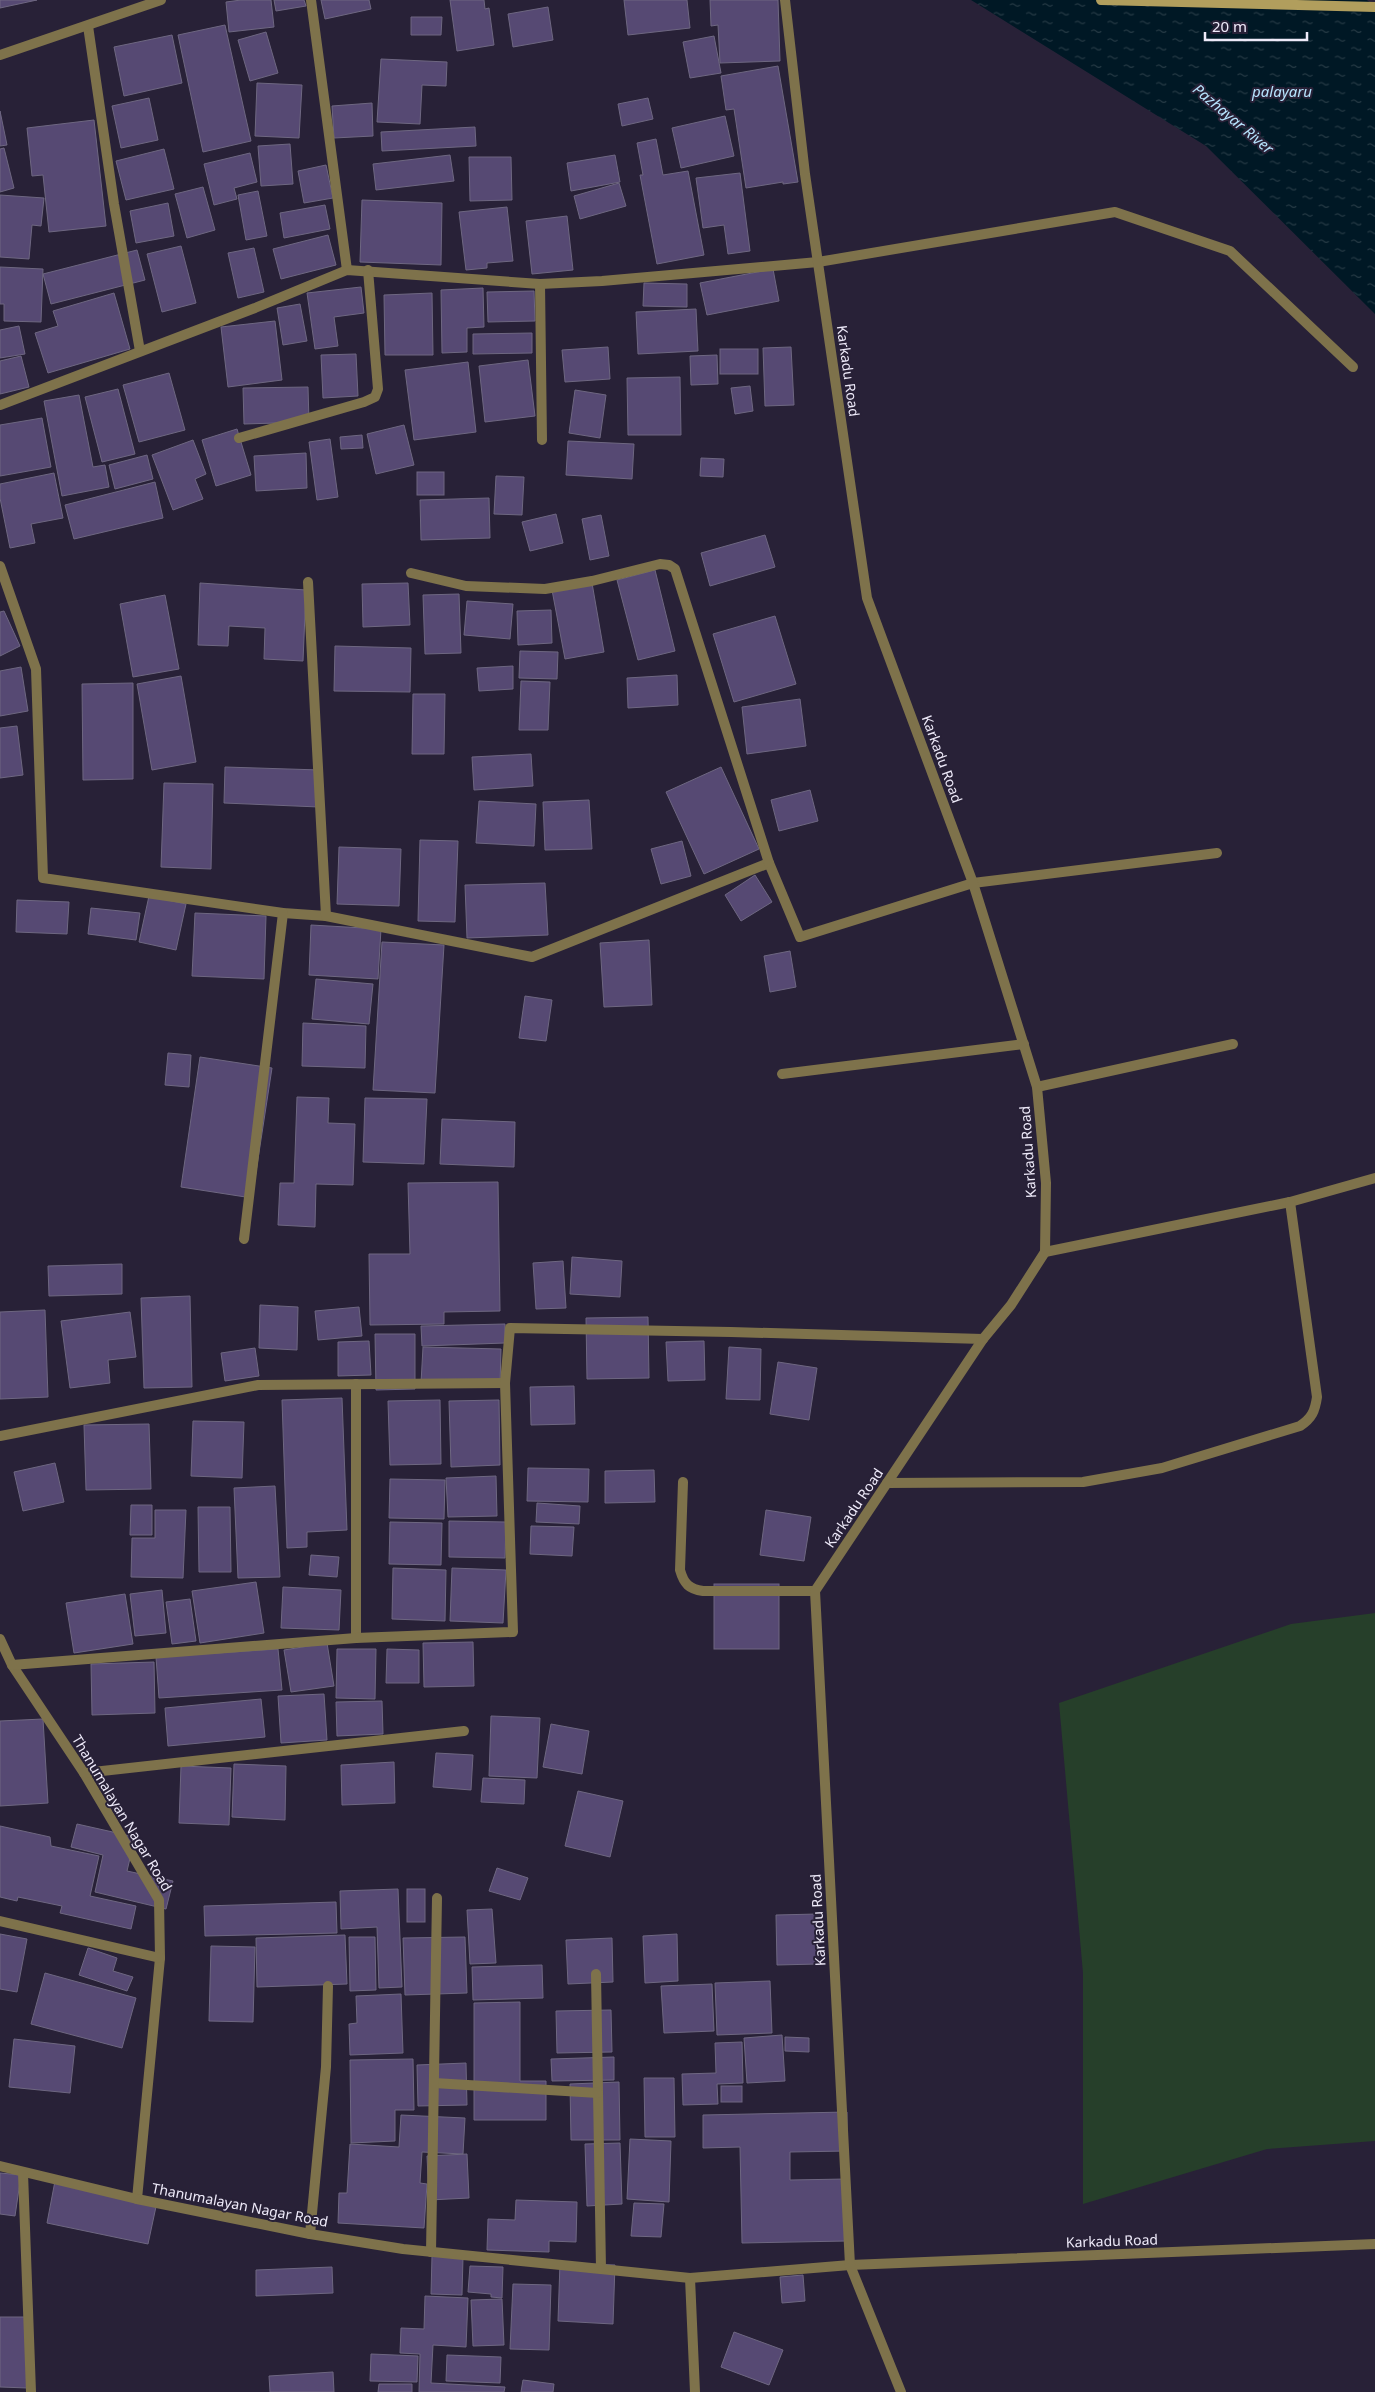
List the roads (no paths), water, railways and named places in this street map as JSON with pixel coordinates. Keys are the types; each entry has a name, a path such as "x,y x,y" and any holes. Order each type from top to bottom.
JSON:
{"main road":[{"path":"1101,0 1375,7"}],"street":[{"path":"0,55 161,0"},
{"path":"311,0 347,270"},
{"name":"Karkadu Road","path":"785,0 818,262 867,598 973,883 1024,1044 1037,1088 1046,1183 1045,1252 1011,1305 983,1340 815,1591 850,2265 901,2392"},
{"path":"88,26 114,204 140,351"},
{"path":"0,405 255,308 347,270 368,270 540,284 602,281 818,262 1115,212 1230,251 1354,367"},
{"path":"239,438 364,402 375,397 378,389 368,270"},
{"path":"540,284 542,440"},
{"path":"411,573 466,586 545,589 592,581 660,564 669,565 675,569 769,863 800,937 973,883 1217,852"},
{"path":"0,566 36,669 43,878 283,913 326,916 532,957 769,863"},
{"path":"308,582 326,916"},
{"path":"244,1239 283,913"},
{"path":"782,1074 1024,1044"},
{"path":"1037,1088 1233,1044"},
{"path":"1045,1252 1290,1202 1375,1178"},
{"path":"887,1483 1083,1482 1162,1468 1300,1426 1310,1419 1315,1410 1317,1397 1290,1202"},
{"path":"12,1665 356,1638 513,1632 505,1383 510,1328 731,1332 983,1340"},
{"path":"0,1436 258,1385 505,1383"},
{"path":"356,1384 356,1638"},
{"path":"683,1482 680,1570 683,1582 692,1589 703,1592 815,1591"},
{"name":"Thanumalayan Nagar Road","path":"0,1639 12,1665 84,1772 158,1900 160,1958 137,2199 310,2234 431,2252 690,2278 850,2265"},
{"path":"84,1772 464,1730"},
{"path":"431,2252 437,1898"},
{"path":"0,1921 160,1958"},
{"path":"596,1974 601,2269"},
{"path":"310,2234 326,2067 328,1986"},
{"path":"434,2083 598,2093"},
{"path":"0,2166 137,2199"},
{"path":"23,2173 31,2392"},
{"name":"Karkadu Road","path":"850,2265 1375,2244"},
{"path":"690,2278 695,2392"}],"water":[{"name":"palayaru","path":"971,0 1367,0 1375,7 1375,314 1206,146"}],"water label":[{"name":"Pazhayar River","path":"1233,119"}]}
